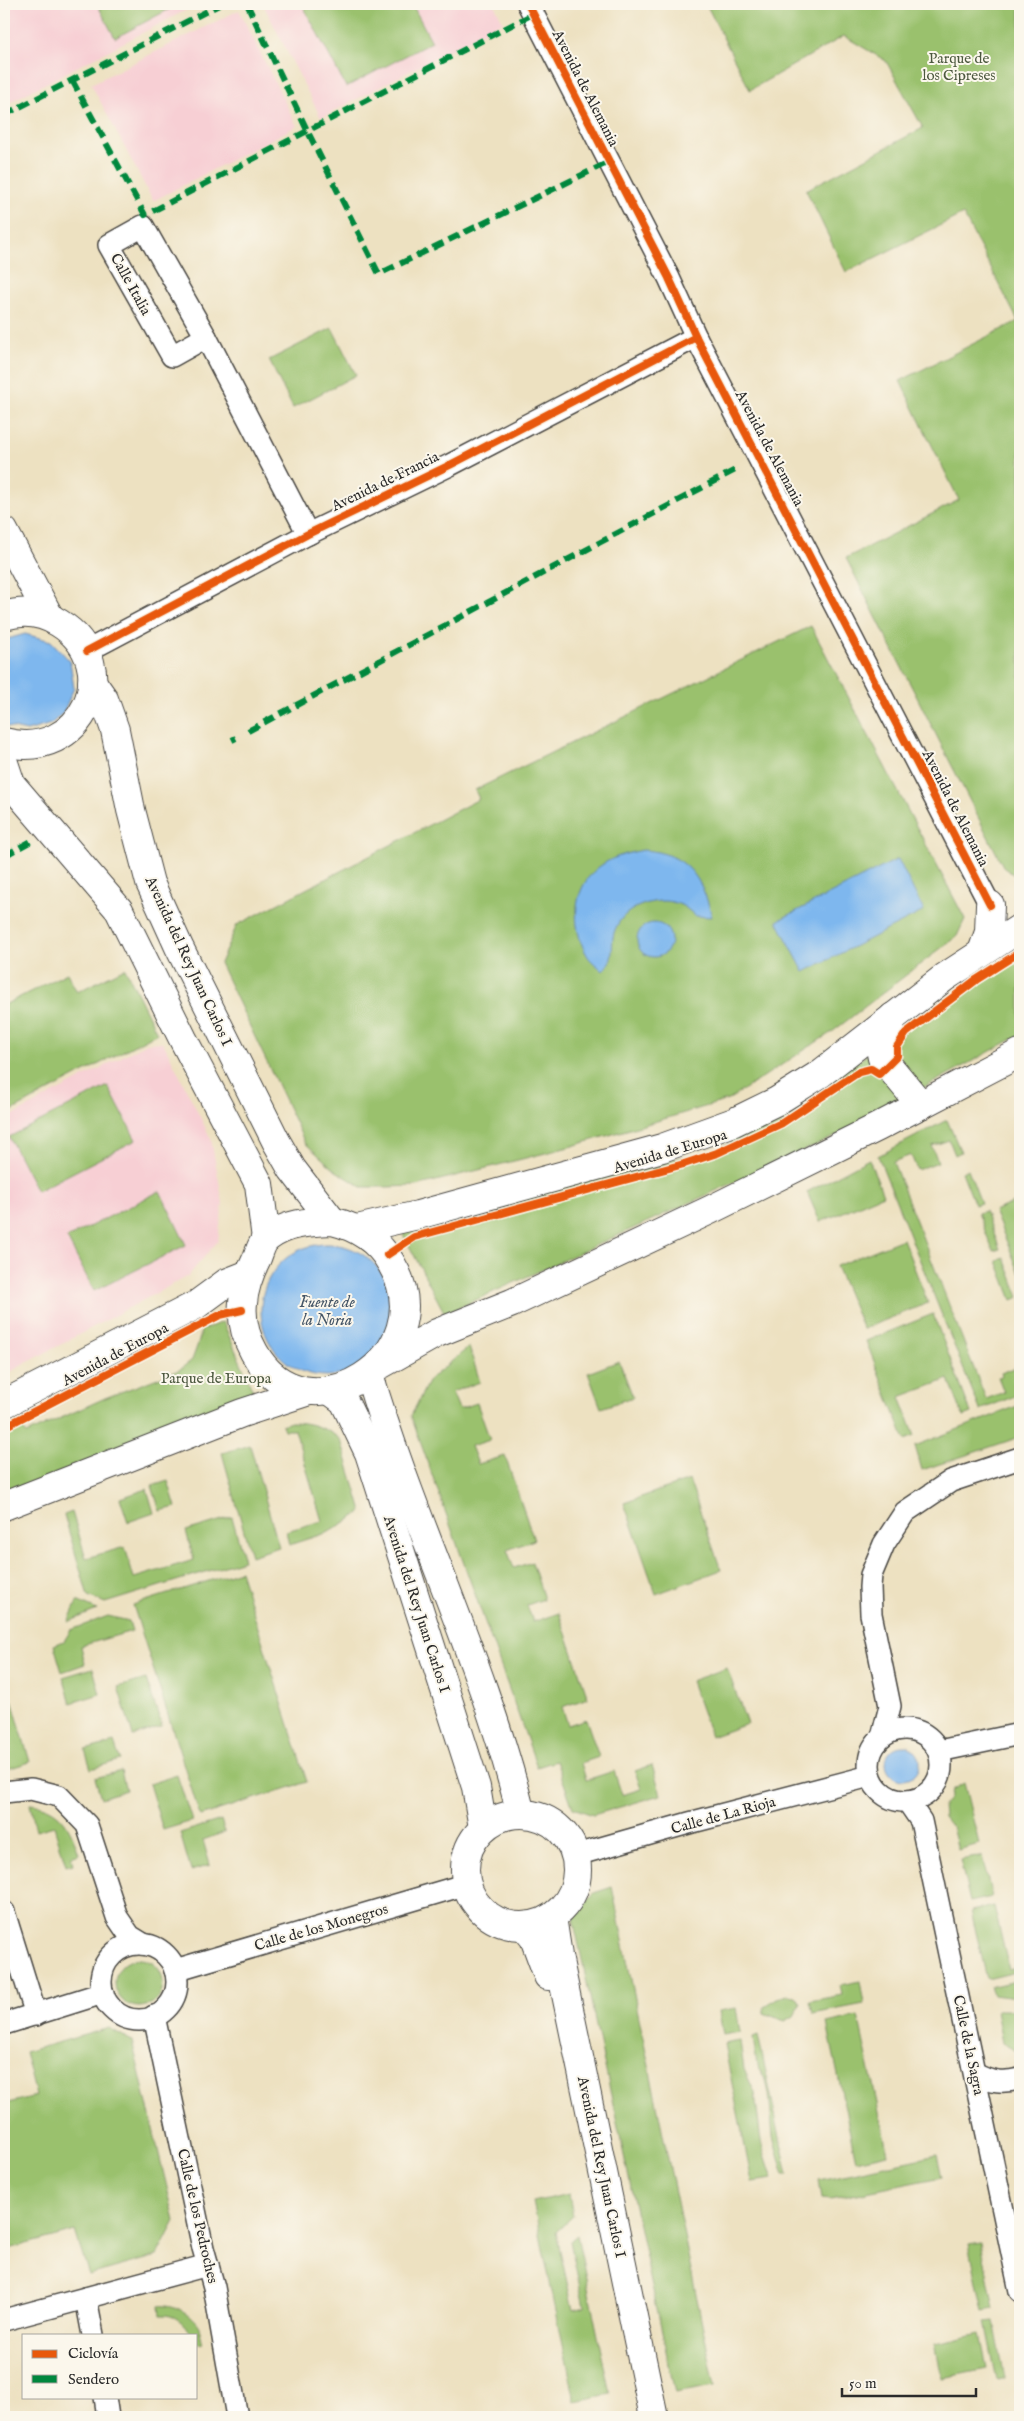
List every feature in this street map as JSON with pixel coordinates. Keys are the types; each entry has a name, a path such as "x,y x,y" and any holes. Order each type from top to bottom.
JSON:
{"main road":[{"path":"4,531 49,616"},
{"path":"4,616 27,612 49,616 71,630 87,651 92,682 86,708 70,729 48,743 21,746 4,742"},
{"name":"Avenida del Rey Juan Carlos I","path":"92,682 104,699 116,730 131,810 150,883 179,946 276,1141 292,1170 332,1221"},
{"path":"4,763 11,784 119,910 183,1039 259,1184 266,1239 249,1274 243,1294 244,1328 250,1345 260,1361 280,1381 319,1390"},
{"path":"982,952 989,932 990,905 1006,915 1020,919"},
{"name":"Avenida de Europa","path":"357,1229 418,1215 662,1148 721,1128 760,1110 835,1063 893,1017 982,952 1020,928"},
{"path":"893,1017 880,1048 882,1058 887,1067 921,1105"},
{"path":"4,1506 249,1410 319,1390 350,1385 436,1333 512,1303 676,1226 921,1105 1020,1053"},
{"path":"266,1239 297,1223 332,1221 357,1229 382,1248 399,1276 404,1308 398,1339 374,1370"},
{"name":"Avenida de Europa","path":"4,1404 196,1305 226,1283 249,1274"},
{"name":"Avenida del Rey Juan Carlos I","path":"374,1370 390,1444 483,1690 512,1774 521,1814"},
{"name":"Avenida del Rey Juan Carlos I","path":"319,1390 344,1401 369,1453 476,1787 484,1828"},
{"path":"521,1814 540,1817 557,1826 569,1840 576,1855 576,1881 568,1902 552,1918 539,1924 524,1926 505,1924 488,1915 475,1901 467,1884 465,1869 468,1854 474,1840 484,1828 501,1817 521,1814"},
{"name":"Avenida del Rey Juan Carlos I","path":"552,1918 558,1956 654,2417"},
{"name":"Avenida del Rey Juan Carlos I","path":"524,1926 534,1938 548,1977 640,2417"}],"street":[{"name":"Avenida de Alemania","path":"528,4 669,278 696,337 990,905"},
{"name":"Calle Italia","path":"206,337 172,356 109,245 143,226 206,337 308,534"},
{"name":"Avenida de Francia","path":"87,651 308,534 450,465 696,337"},
{"path":"882,1737 890,1706 871,1614 870,1587 871,1575 884,1544 905,1512 951,1481 1020,1458"},
{"path":"902,1729 914,1730 928,1738 938,1751 941,1762 940,1774 936,1784 924,1796 908,1802 892,1800 878,1790 870,1776 868,1766 874,1745 891,1731 902,1729"},
{"path":"938,1751 1020,1734"},
{"name":"Calle de La Rioja","path":"576,1855 689,1823 870,1776"},
{"path":"4,1792 31,1789 59,1796 87,1825 117,1917 130,1936 143,1944 160,1950 169,1958 175,1970 177,1984 174,1998 166,2009 154,2016 146,2019 128,2018 113,2008 103,1993 102,1977 107,1961 119,1949 134,1944 143,1944"},
{"name":"Calle de la Sagra","path":"908,1802 921,1821 1020,2291"},
{"name":"Calle de los Monegros","path":"175,1970 467,1884"},
{"path":"4,1912 36,2015"},
{"path":"4,2024 103,1993"},
{"name":"Calle de los Pedroches","path":"154,2016 214,2287 237,2417"},
{"path":"975,2073 989,2081 1003,2082 1020,2079"},
{"path":"4,2320 208,2265"},
{"path":"86,2298 93,2334"},
{"path":"105,2398 108,2417"}],"shaded area":[{"path":"4,4 198,4 4,105"},
{"path":"263,4 494,4 503,22 321,118"},
{"path":"239,10 297,126 153,201 91,84"},
{"path":"163,1042 211,1139 223,1203 218,1241 188,1276 4,1375 4,1120 147,1043"}],"green space":[{"path":"97,4 179,4 115,38"},
{"path":"302,4 412,4 432,42 346,87"},
{"name":"Parque de los Cipreses","path":"706,4 1020,4 1020,879 1004,868 846,558 959,500 900,381 1018,321 963,214 846,272 806,190 923,128 886,61 844,36 750,90"},
{"path":"332,328 356,375 293,408 269,360"},
{"path":"811,626 965,919 957,936 832,1032 728,1100 569,1147 416,1186 362,1187 336,1171 305,1143 220,963 237,925 479,799 475,790"},
{"path":"1020,957 1020,1035 834,1137 445,1314 395,1219 720,1149"},
{"path":"125,968 157,1033 4,1115 4,1005 67,973 77,992"},
{"path":"108,1086 136,1140 37,1191 9,1137"},
{"path":"947,1120 961,1152 955,1155 949,1140 932,1146 938,1162 917,1170 911,1155 893,1162 986,1399 1004,1392 998,1377 1002,1376 1001,1373 1014,1368 1020,1371 1020,1394 980,1410 878,1156"},
{"path":"869,1159 883,1195 820,1222 807,1192"},
{"path":"968,1169 981,1203 975,1205 962,1172"},
{"path":"160,1191 186,1245 94,1291 67,1238"},
{"path":"1020,1200 1020,1274 994,1211"},
{"path":"985,1211 1000,1249 993,1251 978,1213"},
{"path":"903,1239 928,1303 863,1329 836,1266"},
{"path":"1004,1258 1019,1297 1012,1300 997,1261"},
{"path":"933,1314 971,1413 963,1416 949,1379 900,1397 915,1436 905,1440 866,1341"},
{"name":"Parque de Europa","path":"223,1322 254,1393 192,1421 4,1496 4,1435 22,1426 26,1434 105,1398 179,1370 192,1360 201,1330"},
{"path":"469,1347 480,1382 452,1392 459,1409 477,1403 490,1440 471,1446 478,1464 505,1456 534,1540 507,1550 514,1568 532,1562 544,1599 527,1605 533,1622 559,1613 588,1698 562,1707 568,1725 586,1719 599,1757 581,1763 586,1780 614,1771 622,1795 641,1789 635,1771 652,1765 661,1795 593,1815 573,1808 556,1761 537,1767 411,1416 429,1380"},
{"path":"619,1361 633,1397 601,1408 588,1373"},
{"path":"1020,1405 1020,1437 922,1470 915,1446"},
{"path":"291,1422 317,1426 341,1440 362,1512 329,1532 289,1545 286,1531 322,1521 295,1430 284,1430 282,1425"},
{"path":"250,1445 279,1547 251,1556 222,1453"},
{"path":"689,1480 721,1570 656,1594 624,1503"},
{"path":"168,1481 176,1507 160,1511 152,1486"},
{"path":"147,1489 154,1513 128,1522 120,1498"},
{"path":"72,1512 86,1558 125,1547 134,1578 194,1560 186,1531 232,1517 244,1560 105,1603 88,1596 64,1515"},
{"path":"240,1571 307,1782 200,1816 133,1605"},
{"path":"77,1602 97,1610 68,1622"},
{"path":"108,1616 129,1621 132,1631 81,1646 85,1664 62,1672 54,1645 64,1641 71,1630"},
{"path":"93,1668 100,1694 71,1703 63,1677"},
{"path":"727,1668 747,1724 711,1737 691,1681"},
{"path":"146,1679 162,1726 133,1736 118,1687"},
{"path":"12,1700 30,1762 4,1770 4,1710"},
{"path":"114,1742 120,1760 91,1769 85,1750"},
{"path":"121,1771 126,1790 101,1798 95,1778"},
{"path":"177,1775 192,1821 163,1830 149,1784"},
{"path":"964,1783 979,1844 958,1850 952,1827 944,1817 943,1806 950,1798 952,1790"},
{"path":"30,1804 49,1809 63,1820 72,1835 79,1854 71,1857 73,1864 66,1866 54,1826 36,1831"},
{"path":"221,1820 225,1832 203,1840 210,1865 191,1871 180,1833"},
{"path":"982,1856 992,1897 970,1902 960,1860"},
{"path":"612,1887 715,2386 675,2393 573,1918 594,1893"},
{"path":"994,1906 1009,1969 1020,1967 1020,1971 987,1979 971,1911"},
{"path":"139,1959 148,1961 156,1966 161,1974 163,1983 161,1992 156,2000 148,2005 139,2007 130,2005 122,2000 117,1992 115,1983 117,1974 122,1966 130,1961"},
{"path":"1020,1980 1017,1998 993,1995 990,1987"},
{"path":"860,1981 864,2004 813,2014 810,2001 842,1995 840,1985"},
{"path":"788,1995 796,1996 801,2003 794,2016 785,2021 764,2013 764,2007 777,1998"},
{"path":"736,2008 740,2032 723,2035 719,2011"},
{"path":"996,2010 1015,2010 1020,2024 1020,2053 1002,2043"},
{"path":"858,2016 888,2154 856,2161 827,2023"},
{"path":"109,2028 132,2041 175,2221 157,2256 89,2275 75,2231 4,2250 4,2238 12,2236 4,2207 4,2104 36,2096 25,2052"},
{"path":"758,2035 788,2175 784,2175 773,2137 766,2081 757,2065 753,2037"},
{"path":"740,2041 744,2069 755,2093 761,2142 773,2179 752,2182 724,2044"},
{"path":"1020,2120 1020,2156 1016,2157 1012,2135"},
{"path":"937,2155 942,2177 831,2199 822,2198 819,2180"},
{"path":"569,2194 573,2216 556,2232 573,2310 584,2307 570,2241 577,2235 610,2394 575,2401 533,2202"},
{"path":"981,2242 994,2309 983,2311 969,2244"},
{"path":"159,2306 176,2308 187,2314 199,2327 203,2343 198,2344 198,2334 190,2334 175,2317 160,2315"},
{"path":"994,2321 1005,2378 997,2380 985,2322"},
{"path":"980,2334 987,2369 942,2378 935,2344"}],"water":[{"path":"25,634 51,641 70,661 74,688 63,713 51,724 27,731 4,726 4,640"},
{"path":"643,850 671,856 682,862 697,879 703,890 712,917 695,916 682,905 665,901 642,905 622,918 613,937 611,958 603,971 588,957 578,931 576,919 580,894 593,872 603,864 617,857"},
{"path":"898,859 924,911 804,972 777,921"},
{"path":"654,923 666,928 671,940 666,952 654,957 642,952 637,940 642,928"},
{"name":"Fuente de la Noria","path":"327,1244 340,1245 352,1249 374,1263 388,1285 392,1297 392,1323 388,1335 374,1357 352,1371 340,1375 327,1376 314,1375 302,1371 280,1357 266,1335 262,1323 261,1310 262,1297 266,1285 280,1263 302,1249 314,1245"},
{"path":"903,1746 910,1747 915,1751 919,1756 919,1770 915,1775 910,1779 903,1780 896,1779 891,1775 887,1770 886,1763 887,1756 891,1751 896,1747"}],"marked path":[{"path":"4,115 221,4"},
{"path":"247,4 379,274 609,162"},
{"path":"72,80 145,215 533,14"},
{"path":"248,731 737,469"},
{"path":"232,740 236,738"},
{"path":"4,856 33,840"}],"cycle path":[{"path":"528,4 669,278 696,337 990,905"},
{"path":"87,651 308,534 450,465 696,337"},
{"path":"387,1255 414,1237 684,1164 717,1153 782,1123 859,1072 871,1069 879,1074 897,1056 897,1047 906,1033 976,980 1020,952"},
{"path":"4,1427 220,1315 242,1310"}]}
